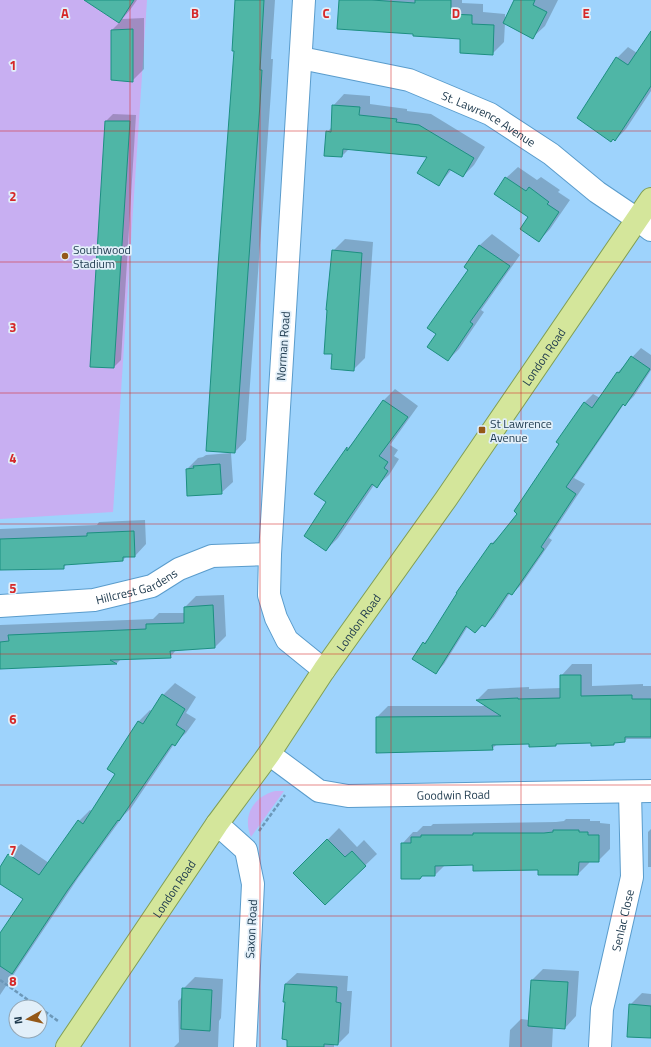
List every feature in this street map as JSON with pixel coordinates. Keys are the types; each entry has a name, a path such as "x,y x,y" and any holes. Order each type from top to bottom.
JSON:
{"main road":[{"name":"London Road","path":"67,1047 217,824 269,754 324,670 644,225 651,199"}],"street":[{"name":"Norman Road","path":"304,0 268,595 276,618 287,640 324,670"},
{"name":"St. Lawrence Avenue","path":"301,58 409,80 490,114 551,154 597,192 644,225"},
{"name":"Hillcrest Gardens","path":"0,606 94,600 152,586 180,569 212,556 270,554"},
{"name":"Goodwin Road","path":"269,754 319,791 348,796 640,791"},
{"name":"Senlac Close","path":"600,1047 602,1009 632,877 640,791"},
{"path":"217,824 246,850"},
{"name":"Saxon Road","path":"245,1047 253,884 246,850"}],"path":[{"path":"246,850 299,776"},
{"path":"0,980 27,999"}],"shaded area":[{"name":"Southwood Stadium","path":"0,0 147,0 113,512 0,519"},
{"path":"275,791 284,791 251,837 248,822 251,808 261,798"}],"building":[{"path":"84,0 134,0 119,23"},
{"path":"235,0 264,0 260,70 262,70 260,104 235,453 206,451 234,51 232,51"},
{"path":"339,0 372,0 415,3 415,0 451,0 451,14 472,15 472,24 494,25 493,55 460,53 460,39 337,29"},
{"path":"514,0 535,0 533,5 547,12 533,39 503,23"},
{"path":"133,29 133,82 111,80 111,30"},
{"path":"651,31 651,86 615,141 613,139 611,142 577,118 616,57 628,65"},
{"path":"332,105 360,107 359,115 397,119 396,122 419,125 474,158 463,177 449,169 439,186 417,173 427,157 343,149 342,157 324,156 326,131 331,132"},
{"path":"105,121 130,121 114,368 90,367"},
{"path":"505,177 526,191 529,187 549,202 547,204 559,212 539,242 520,229 528,217 494,194"},
{"path":"479,245 510,266 470,322 473,324 448,361 427,347 436,334 427,328 468,270 464,267"},
{"path":"332,250 362,253 354,371 331,369 332,354 324,354 326,310"},
{"path":"631,356 650,369 625,406 623,404 566,487 576,494 541,547 544,549 512,595 508,593 485,627 482,625 475,633 466,626 436,674 412,659 423,642 425,644 456,593 491,543 493,544 517,514 514,511 559,444 556,442 584,402 592,408 617,372 619,373"},
{"path":"383,400 408,417 379,456 388,462 384,468 388,471 377,488 372,484 326,551 304,536 326,502 314,494 347,447 347,451"},
{"path":"220,464 222,494 187,496 186,469 194,468 193,466"},
{"path":"134,531 135,557 123,557 123,561 64,565 64,569 0,570 0,539 87,536 87,533"},
{"path":"213,605 215,648 170,651 171,658 110,660 117,664 0,669 0,642 9,641 8,635 146,629 146,624 184,623 184,607"},
{"path":"560,675 581,675 581,696 632,695 632,699 651,699 651,737 625,737 625,742 614,743 614,745 591,746 591,743 556,744 556,746 529,747 529,744 492,745 493,750 376,753 376,717 501,716 476,700 560,698"},
{"path":"162,694 185,709 176,725 185,731 175,746 172,744 119,821 118,820 67,891 12,974 0,966 0,933 23,899 0,884 0,867 8,854 39,875 78,820 83,824 115,774 107,769 138,721 143,724"},
{"path":"553,830 579,830 579,832 588,832 588,835 599,835 599,862 579,862 578,875 538,875 538,870 473,871 473,865 435,866 435,876 422,876 420,879 401,879 401,843 411,843 411,837 421,837 421,835 473,835 473,833 544,833 553,832"},
{"path":"327,839 345,857 352,851 366,866 325,905 293,873"},
{"path":"531,980 568,982 565,1029 528,1026"},
{"path":"285,984 337,987 336,1002 341,1003 338,1045 324,1044 324,1047 287,1047 287,1040 282,1039"},
{"path":"182,988 212,990 210,1031 181,1029"},
{"path":"629,1004 651,1006 651,1038 627,1037"}],"place":[{"name":"Southwood Stadium","path":"65,256"},
{"name":"St Lawrence Avenue","path":"482,430"}]}
